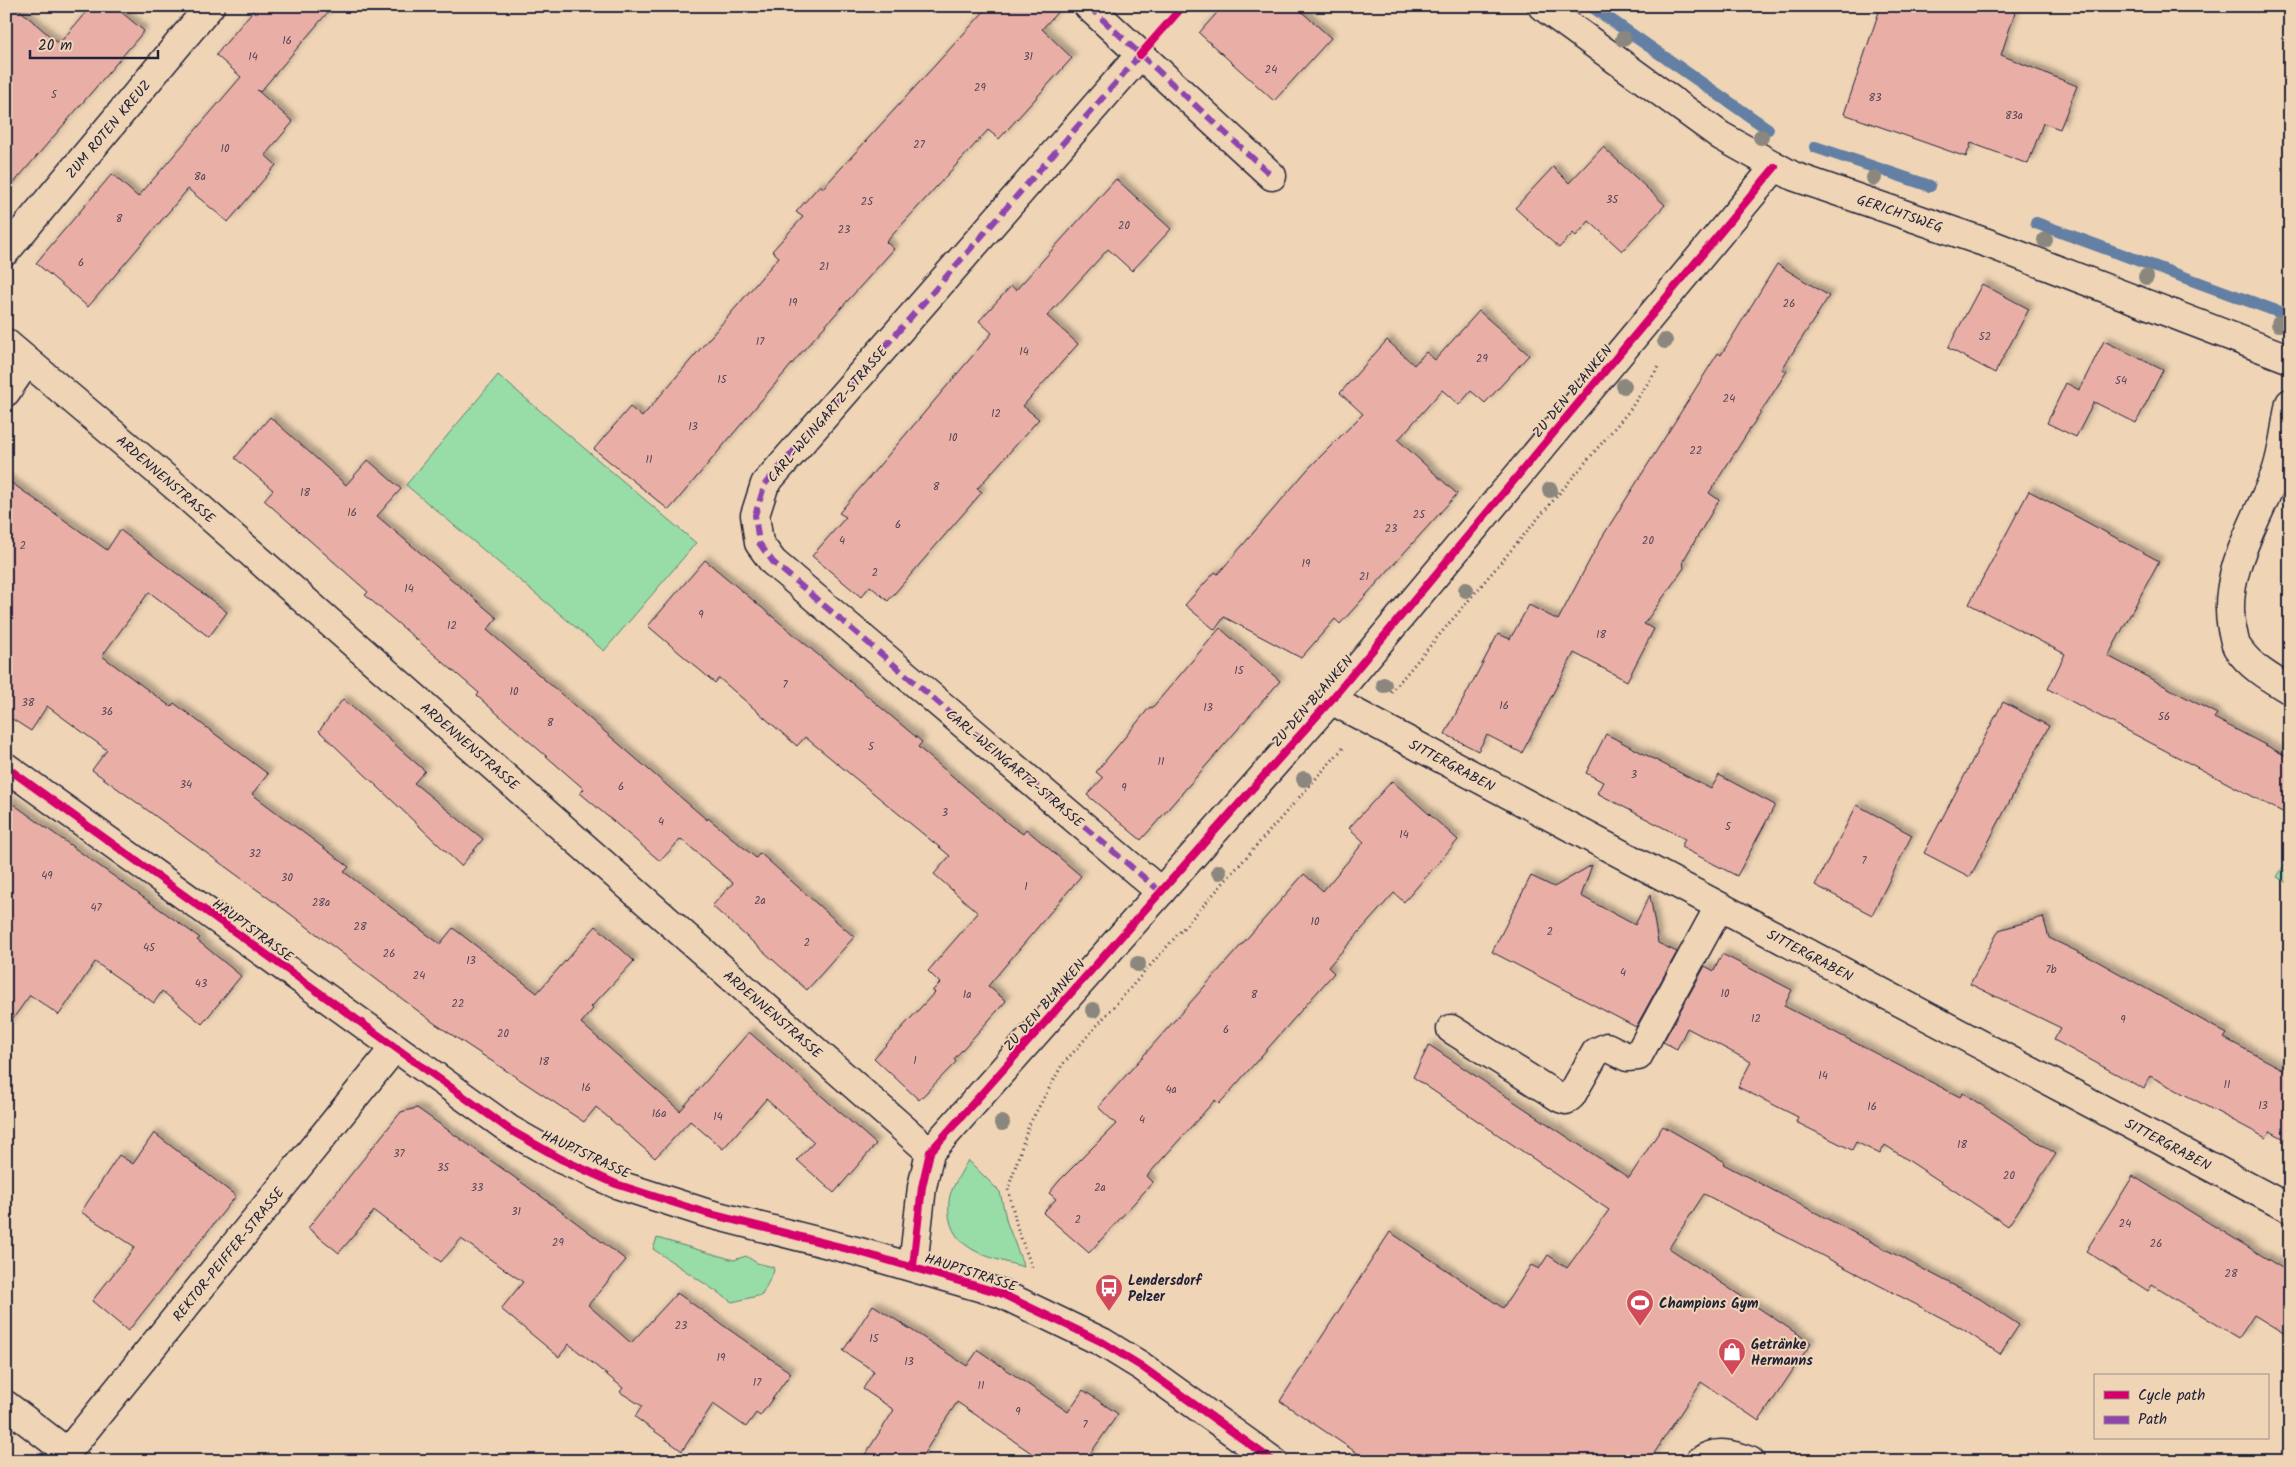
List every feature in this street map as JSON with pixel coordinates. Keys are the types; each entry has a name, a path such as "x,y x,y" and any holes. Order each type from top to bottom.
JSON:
{"street":[{"name":"ZUM ROTEN KREUZ","path":"6,251 210,6"},
{"path":"1088,6 1272,176"},
{"name":"GERICHTSWEG","path":"1542,6 1721,136 1793,176 1990,244 2290,359"},
{"name":"CARL-WEINGARTZ-STRASSE","path":"1140,55 765,484 755,515 759,543 773,562 1161,892"},
{"name":"ZU DEN BLANKEN","path":"913,1266 922,1187 930,1152 1331,700 1775,167"},
{"name":"ARDENNENSTRASSE","path":"6,343 182,492 930,1152"},
{"path":"6,392 27,361"},
{"path":"2290,403 2276,475 2248,535 2234,575 2230,617 2236,645 2248,661 2290,690"},
{"name":"SITTERGRABEN","path":"1331,700 2290,1209"},
{"name":"HAUPTSTRASSE","path":"6,767 510,1130 561,1159 616,1184 706,1213 913,1266 1000,1293 1102,1342 1141,1366 1274,1461"},
{"path":"1451,1030 1566,1100 1572,1096 1596,1052 1607,1046 1627,1057 1638,1056 1719,907"},
{"name":"REKTOR-PEIFFER-STRASSE","path":"64,1456 395,1047"},
{"path":"6,1405 64,1456"},
{"path":"1700,1461 1708,1455 1729,1453 1750,1461"}],"green space":[{"path":"498,375 696,543 604,651 406,485"},
{"path":"2290,855 2290,884 2277,877"},
{"path":"968,1160 1000,1192 1007,1223 1024,1267 983,1255 971,1249 961,1241 954,1231 949,1217 949,1201 954,1186"},
{"path":"657,1238 734,1260 746,1256 757,1263 773,1267 774,1271 762,1295 732,1302 653,1249"}],"building":[{"path":"6,6 15,6 59,44 91,6 114,6 144,31 6,192"},
{"path":"257,6 333,6 260,92 257,90 293,122 265,155 276,165 228,222 188,189 88,307 36,263 112,174 138,197 163,168 241,77 216,55"},
{"path":"989,6 1063,6 1042,29 1072,58 999,139 988,130 886,242 894,249 807,346 669,510 594,449 630,407 642,417 779,257 772,251 803,217 796,212 820,185 823,188"},
{"path":"1223,6 1295,6 1331,38 1274,101 1199,33"},
{"path":"1881,6 2017,6 2001,55 2077,86 2060,129 2043,123 2028,164 1971,143 1966,157 1844,114"},
{"path":"1603,147 1665,205 1622,251 1589,221 1576,236 1573,233 1559,248 1515,208 1553,167 1569,183"},
{"path":"1116,179 1171,229 1132,271 1108,249 1047,316 1078,344 1023,406 1039,419 977,489 982,492 888,601 870,586 861,597 812,556 846,517 839,513 992,333 979,321 1011,286 1016,290"},
{"path":"1777,264 1829,296 1782,369 1787,371 1709,493 1719,500 1683,561 1684,568 1644,624 1654,629 1627,681 1574,653 1522,753 1487,735 1478,751 1445,734 1498,634 1510,639 1529,605 1558,620 1601,539 1718,353 1721,355"},
{"path":"1982,284 2029,309 1995,373 1948,348"},
{"path":"1479,311 1529,355 1485,403 1471,391 1459,405 1442,390 1398,440 1457,494 1340,624 1335,619 1301,658 1224,617 1215,630 1185,605 1215,572 1218,574 1308,469 1363,414 1340,393 1387,340 1414,365 1426,352 1435,360"},
{"path":"2104,341 2163,370 2136,423 2094,402 2076,437 2047,423 2066,383 2079,390"},
{"path":"270,417 346,485 368,460 401,489 377,516 497,618 487,630 707,820 708,818 756,858 760,853 854,937 807,990 712,906 733,883 681,839 660,861 580,793 584,789 477,696 479,693 365,595 368,592 264,500 273,490 235,458"},
{"path":"6,479 107,550 120,530 227,612 209,637 149,592 102,656 171,707 174,703 268,774 252,794 349,867 344,872 440,944 453,928 537,993 596,926 634,961 591,1007 593,1009 581,1023 680,1111 749,1032 876,1144 834,1193 797,1160 814,1142 766,1099 723,1149 690,1121 655,1158 596,1107 584,1122 434,1023 285,910 92,770 107,750 47,706 31,731 6,715"},
{"path":"2029,491 2159,561 2108,656 2217,714 2214,718 2290,758 2290,816 2048,689 2065,654 1969,604"},
{"path":"705,560 922,742 918,747 1010,825 1023,834 1026,829 1081,876 988,986 1006,1001 954,1059 956,1062 919,1100 874,1058 935,992 932,991 940,983 928,971 978,913 934,874 950,856 805,737 797,746 719,678 715,683 648,626"},
{"path":"1220,628 1280,681 1141,840 1087,795 1103,778 1096,772"},
{"path":"343,699 425,771 414,783 483,839 461,866 319,731"},
{"path":"2003,702 2049,726 1970,877 1924,853"},
{"path":"1606,734 1711,789 1719,775 1775,805 1737,876 1681,847 1685,839 1597,793 1603,782 1586,773"},
{"path":"1392,781 1458,840 1404,902 1394,893 1328,967 1334,973 1219,1104 1215,1100 1147,1176 1153,1182 1089,1253 1043,1213 1056,1199 1049,1193 1116,1124 1098,1107 1304,874 1323,891 1364,842 1349,828"},
{"path":"6,799 200,938 197,940 241,976 202,1024 162,991 154,1003 95,962 59,1015 30,995 6,1028"},
{"path":"1857,805 1912,835 1872,915 1815,885"},
{"path":"1592,865 1581,896 1635,925 1650,895 1658,943 1677,952 1636,1027 1492,952 1531,876 1554,887"},
{"path":"2043,917 2049,938 2097,961 2227,1034 2224,1038 2290,1073 2290,1142 2270,1131 2266,1138 2150,1076 2144,1089 2054,1040 2061,1028 1970,984 1999,930"},
{"path":"1722,954 1792,990 1784,1006 1960,1097 1963,1093 2056,1154 2008,1226 1885,1145 1880,1154 1856,1142 1852,1150 1796,1122 1798,1117 1738,1087 1751,1062 1687,1028 1677,1049 1663,1042 1705,966 1714,971"},
{"path":"1429,1045 1629,1178 1663,1126 1725,1162 1723,1164 1980,1299 2019,1325 2000,1354 1961,1328 1704,1194 1669,1248 1811,1343 1759,1421 1701,1382 1649,1461 1369,1461 1280,1401 1390,1232 1503,1308 1531,1265 1539,1269 1548,1255 1567,1268 1609,1210 1413,1077"},
{"path":"417,1108 542,1197 626,1260 588,1305 631,1343 677,1293 791,1373 760,1416 756,1413 746,1427 713,1404 682,1451 635,1417 642,1406 620,1392 623,1388 569,1344 559,1357 501,1309 523,1282 461,1239 441,1262 374,1211 339,1253 308,1228 401,1112"},
{"path":"154,1133 236,1196 128,1331 92,1301 135,1247 81,1212 119,1155 133,1164"},
{"path":"2133,1176 2290,1273 2290,1337 2254,1315 2239,1338 2152,1285 2148,1291 2086,1251"},
{"path":"873,1305 967,1366 978,1350 1068,1412 1083,1390 1118,1414 1085,1461 1043,1461 957,1402 919,1461 861,1461 894,1410 863,1389 874,1371 843,1351"}],"waterway":[{"path":"1591,6 1768,129"},
{"path":"1815,147 1930,186"},
{"path":"2036,223 2290,316"}],"marked path":[{"path":"1088,6 1272,176"},
{"path":"1140,55 765,484 755,515 759,543 773,562 1161,892"}],"cycle path":[{"path":"1140,55 1183,6"},
{"path":"913,1266 922,1187 930,1152 1331,700 1775,167"},
{"path":"6,767 510,1130 561,1159 616,1184 706,1213 856,1251 1000,1293 1102,1342 1141,1366 1273,1461"}],"place":[{"name":"Lendersdorf Pelzer","path":"1109,1312"},
{"name":"Champions Gym","path":"1640,1327"},
{"name":"Getränke Hermanns","path":"1732,1376"}]}
